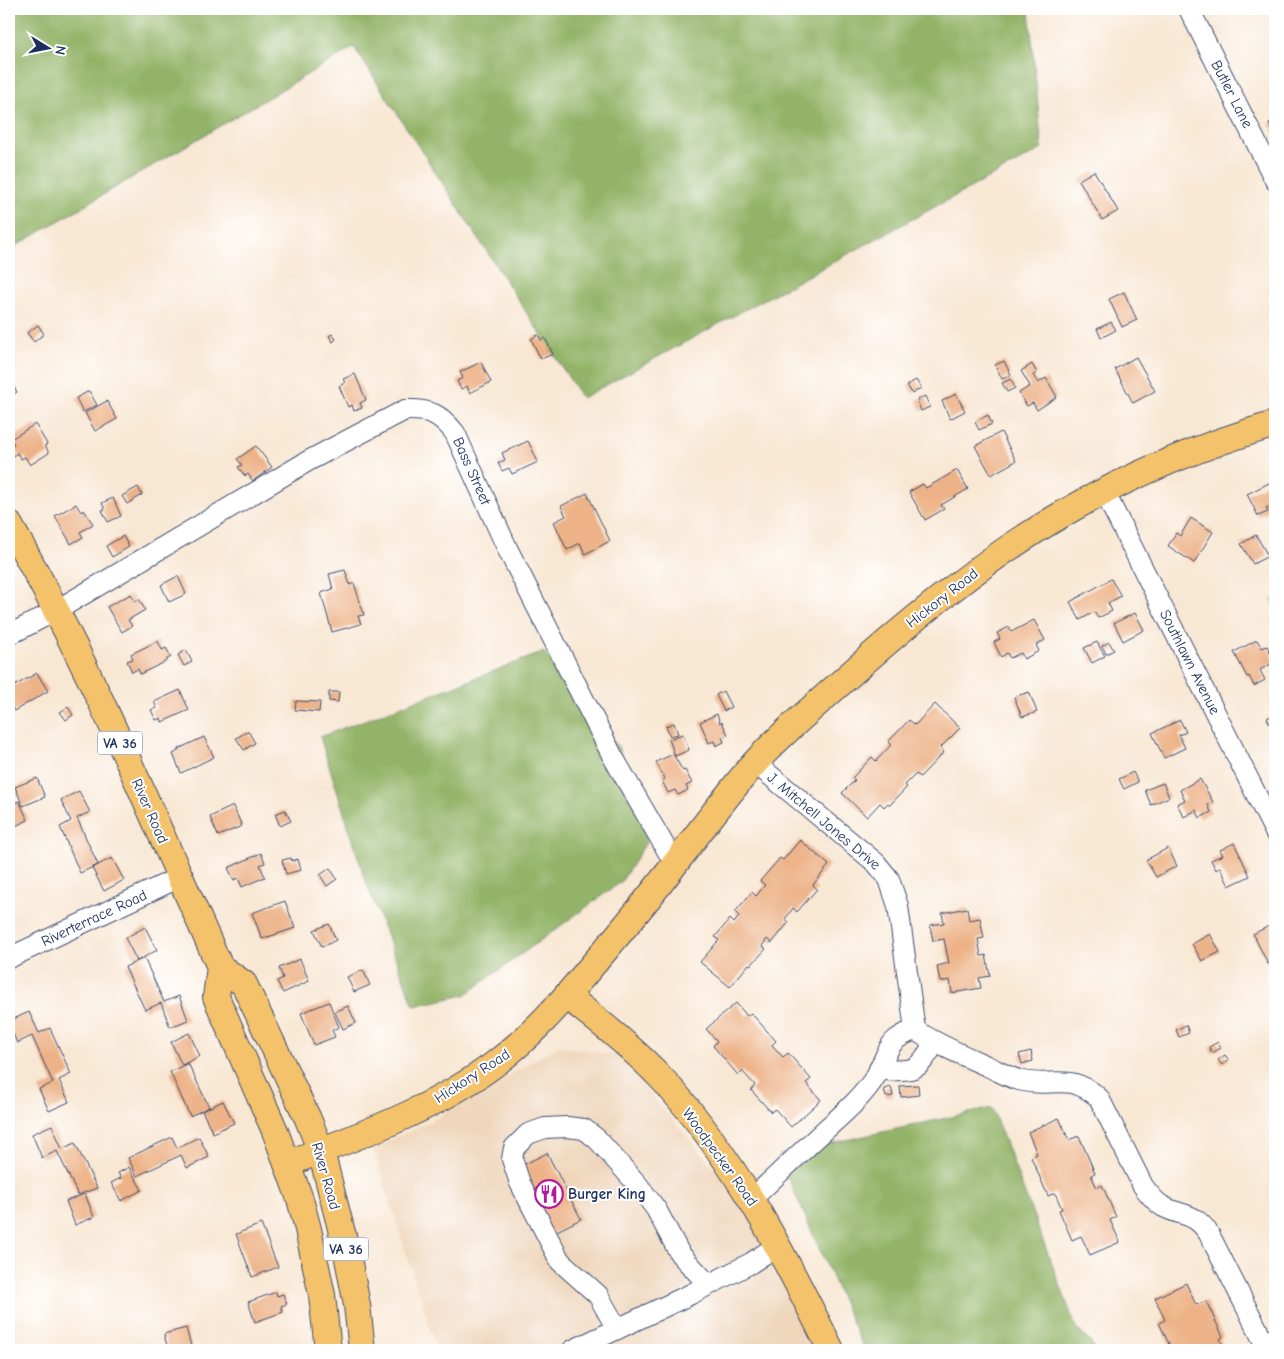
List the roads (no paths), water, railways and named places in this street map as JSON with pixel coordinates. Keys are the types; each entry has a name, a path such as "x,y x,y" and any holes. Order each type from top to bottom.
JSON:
{"main road":[{"name":"Hickory Road","path":"287,1164 408,1114 473,1079 520,1044 542,1024 567,996 657,887 754,763 880,648 933,604 1024,538 1065,512 1104,491 1185,454 1234,435 1275,424"},
{"name":"River Road","path":"9,524 92,681 220,967 244,984 320,1150 346,1248 357,1305 362,1350"},
{"name":"River Road","path":"220,967 216,997 246,1063 300,1199 322,1295 328,1350"},
{"name":"Woodpecker Road","path":"567,996 628,1045 664,1081 709,1137 752,1199 778,1245 830,1350"}],"street":[{"name":"Butler Lane","path":"1189,9 1275,180"},
{"name":"Bass Street","path":"9,635 56,610 308,461 405,410 419,409 432,412 445,421 455,433 508,550 608,749 675,864"},
{"name":"Southlawn Avenue","path":"1104,491 1275,832"},
{"name":"J. Mitchell Jones Drive","path":"754,763 876,863 890,879 898,906 916,1030"},
{"name":"Riverterrace Road","path":"9,958 180,878"},
{"path":"752,1199 858,1099 879,1069 886,1050 893,1042 903,1034 916,1030 935,1043 1019,1080 1081,1085 1099,1098 1143,1186 1152,1198 1163,1206 1192,1217 1202,1224 1209,1234 1268,1350"},
{"path":"879,1069 888,1071 914,1068 922,1061 935,1043"},
{"path":"617,1329 598,1295 560,1261 520,1183 512,1159 514,1148 528,1134 545,1128 559,1127 584,1129 598,1138 656,1209 680,1254 708,1284"},
{"path":"580,1349 691,1294 750,1263 778,1245"}],"place":[{"name":"Burger King","path":"549,1194"}]}
